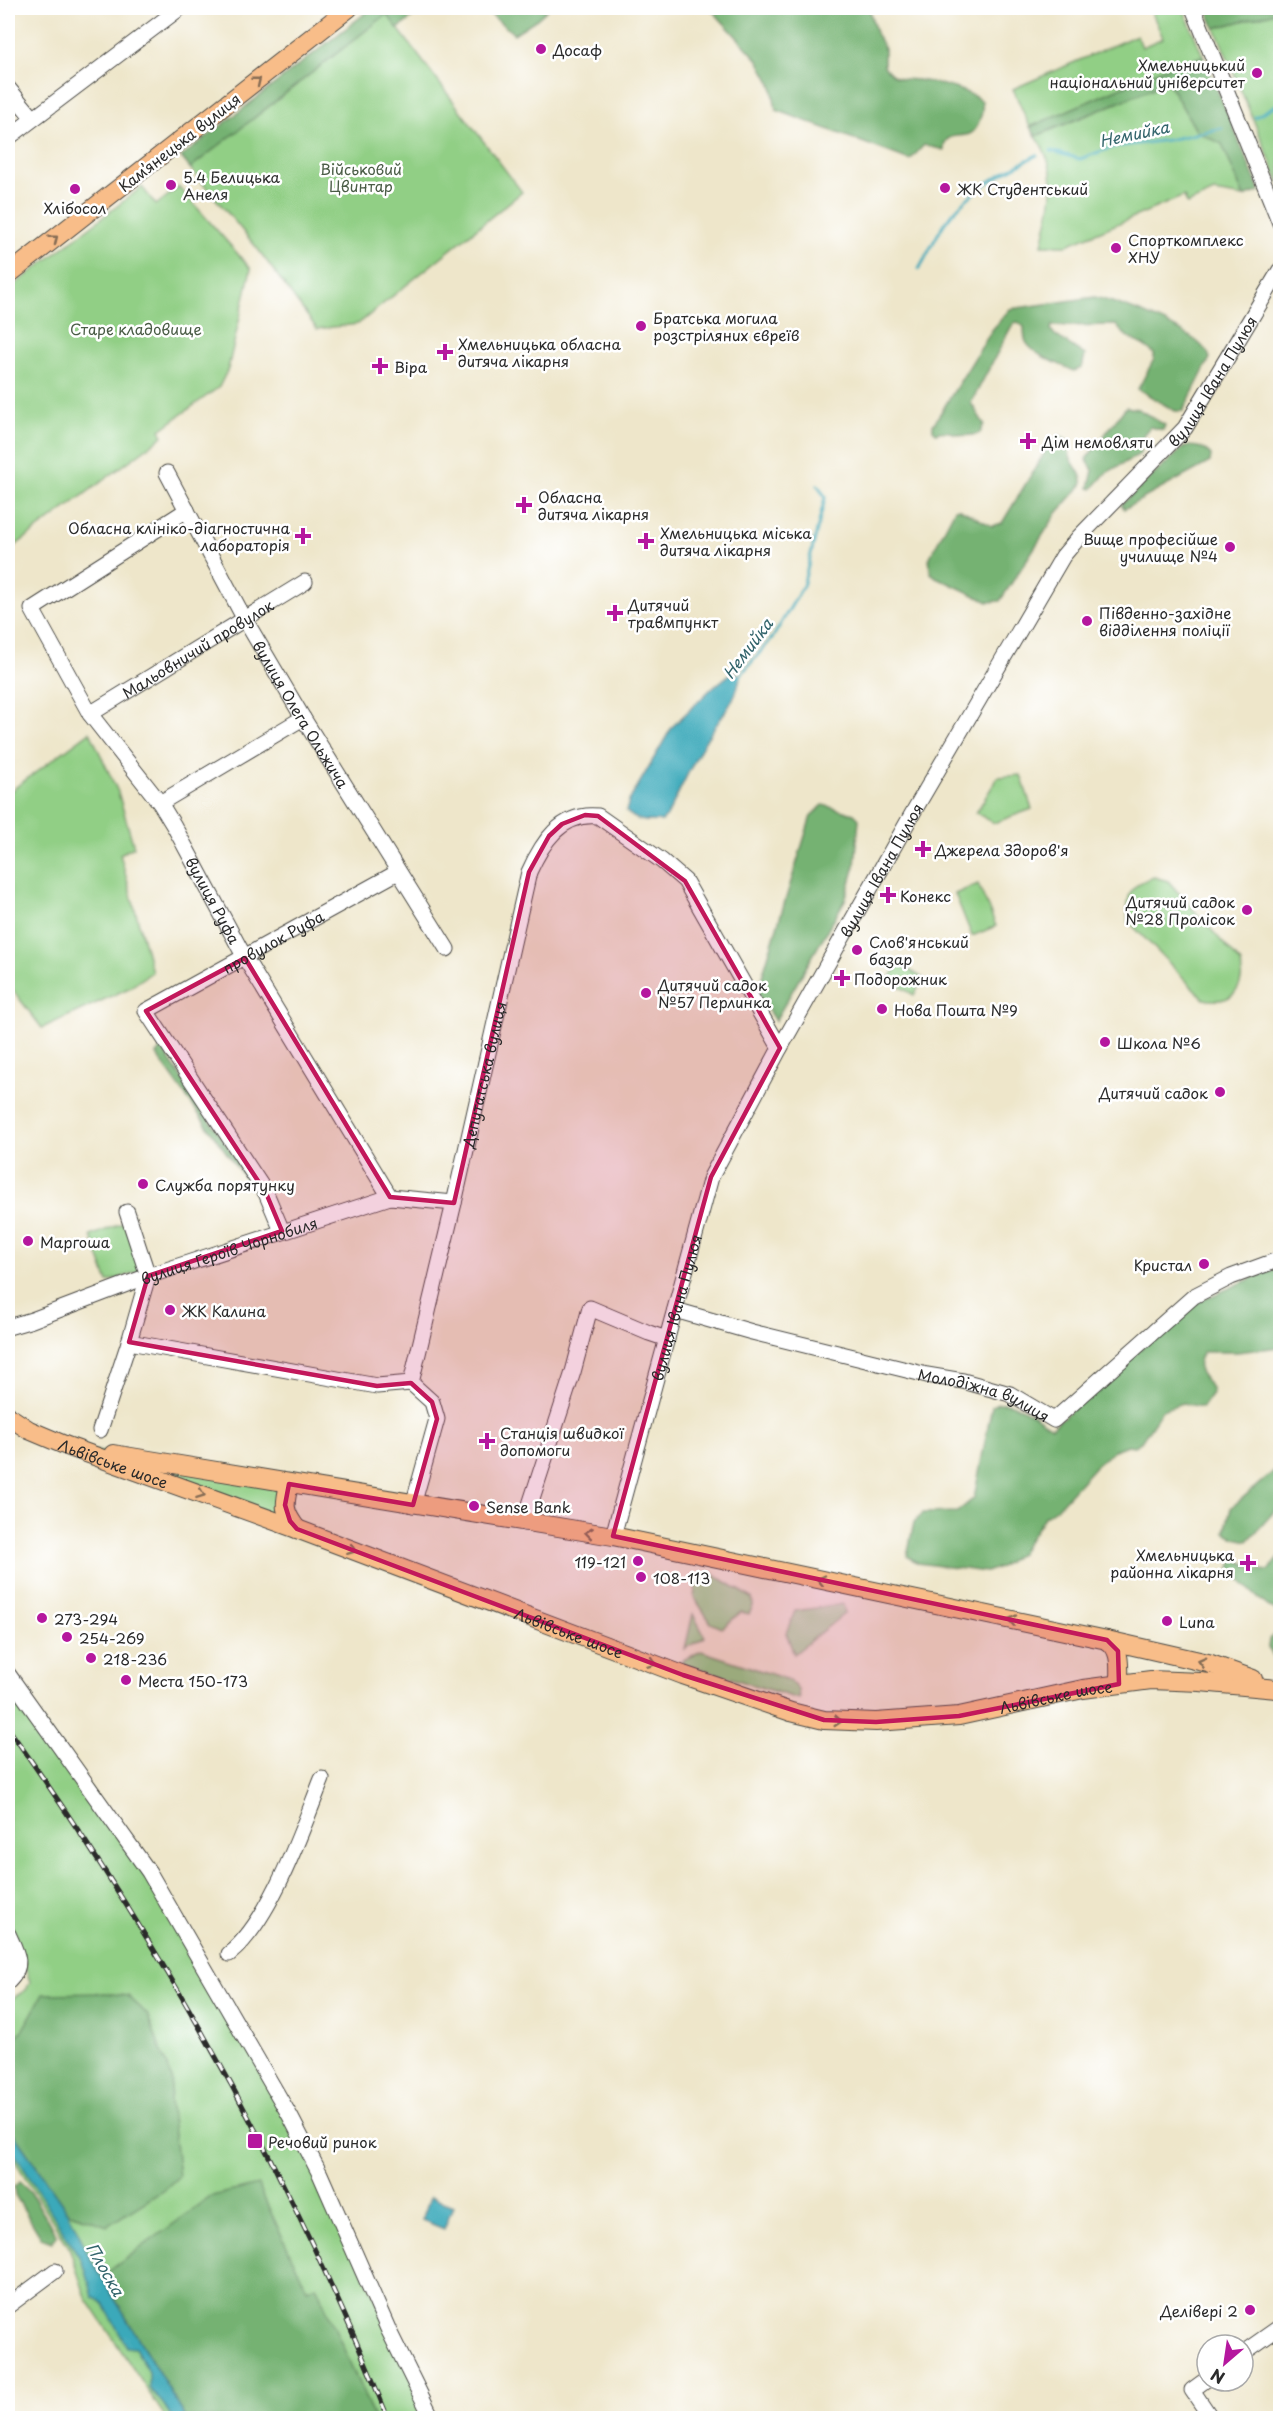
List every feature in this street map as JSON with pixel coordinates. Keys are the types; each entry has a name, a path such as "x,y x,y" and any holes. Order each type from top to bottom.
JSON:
{"main road":[{"name":"Камʼянецька вулиця","path":"8,275 349,8"},
{"path":"8,1416 29,1430 67,1446"},
{"name":"Львівське шосе","path":"67,1446 613,1536 1208,1663 1279,1689"},
{"name":"Львівське шосе","path":"67,1446 297,1529 683,1675 791,1712 824,1720 876,1722 960,1716 1083,1689 1151,1680 1279,1689"},
{"path":"289,1484 285,1505 286,1513 297,1529"},
{"path":"1107,1640 1118,1651 1119,1684"}],"street":[{"path":"8,138 180,8"},
{"path":"1193,8 1281,223"},
{"path":"8,88 33,118"},
{"name":"вулиця Івана Пулюя","path":"613,1536 711,1177 780,1048 920,799 1068,549 1185,428 1281,270"},
{"name":"вулиця Олега Ольжича","path":"167,473 244,618 303,718 447,949"},
{"name":"вулиця Руфа","path":"187,510 32,609 90,714 160,803 245,958 390,1197"},
{"name":"Мальовничий провулок","path":"90,714 305,582"},
{"path":"160,803 303,718"},
{"name":"Депутатська вулиця","path":"411,1383 528,872 549,836 562,824 585,815 598,816 662,861 685,881 780,1048"},
{"name":"провулок Руфа","path":"282,1231 266,1193 146,1011 398,872"},
{"name":"вулиця Героїв Чорнобиля","path":"8,1327 148,1276 390,1197 454,1203"},
{"path":"100,1430 148,1276 127,1212"},
{"name":"Молодіжна вулиця","path":"675,1310 752,1332 1010,1394 1054,1420 1194,1296 1231,1277 1281,1258"},
{"path":"524,1523 573,1372 590,1308 649,1334 667,1339"},
{"path":"129,1342 376,1386 411,1383 432,1402 437,1419 413,1504"},
{"path":"8,1674 149,1872 290,2116 320,2174 389,2331 432,2418"},
{"path":"229,1954 262,1915 295,1846 322,1779"},
{"path":"8,1934 20,1958 19,1967 8,1982"},
{"path":"8,2306 55,2271"},
{"path":"1255,2345 1281,2327"},
{"path":"1195,2388 1192,2390 1210,2418"}],"highlighted area":[{"path":"585,815 598,816 685,881 780,1048 711,1177 613,1536 1107,1640 1118,1651 1119,1684 959,1716 876,1722 824,1720 683,1675 297,1529 290,1521 285,1505 289,1484 413,1505 437,1419 432,1402 411,1383 377,1386 129,1342 148,1276 282,1231 266,1193 146,1011 245,958 390,1197 454,1203 529,872 549,836 562,824"}],"green space":[{"path":"372,8 424,8 398,29 387,14 190,168 181,157"},
{"path":"483,8 549,8 514,34"},
{"path":"710,8 869,8 876,33 884,48 884,66 899,78 943,85 960,90 982,101 982,112 978,124 975,130 967,135 949,138 944,150 924,145 910,160 776,110 772,86 758,60"},
{"path":"1150,8 1183,8 1203,56 1163,69 1030,127 1013,89 1137,35 1142,47 1163,38"},
{"path":"1206,8 1280,8 1280,11 1215,28"},
{"name":"Хмельницький національний університет","path":"1280,11 1280,184 1215,28"},
{"name":"Військовий Цвинтар","path":"387,14 522,192 358,324 317,329 257,248 190,168"},
{"path":"1203,56 1260,191 1244,197 1222,144 1197,132 1168,82 1036,136 1030,127 1163,69"},
{"path":"1168,82 1197,132 1222,143 1244,197 1214,192 1187,204 1184,196 1067,245 1042,245 1051,202 1052,177 1044,150 1036,136"},
{"name":"Старе кладовище","path":"142,187 156,205 179,187 251,269 228,369 219,387 160,430 163,436 8,551 8,290"},
{"path":"1095,297 1160,320 1193,338 1204,348 1210,358 1183,411 1175,411 1138,389 1154,359 1154,354 1145,346 1126,336 1116,325 1052,326 1051,330 1055,335 1085,355 1082,368 1074,371 1030,347 1025,340 1024,327 1018,322 1014,323 1010,329 971,403 984,424 980,433 967,436 947,432 936,433 933,430 933,425 992,330 1010,309"},
{"path":"1126,407 1138,409 1165,425 1163,430 1150,427 1143,435 1140,454 1106,473 1092,489 1089,488 1093,470 1086,459"},
{"path":"1059,435 1069,442 1070,457 1080,474 1082,485 1057,513 1000,601 988,602 931,573 929,559 955,509 958,508 992,526 1002,523 1051,442"},
{"path":"1185,446 1206,450 1211,455 1210,462 1124,509 1121,505"},
{"path":"90,732 118,792 134,847 120,854 152,972 129,988 42,1028 8,984 8,793"},
{"path":"1021,775 1032,809 994,823 976,813 998,777"},
{"path":"823,805 854,814 859,819 855,866 845,900 775,1021 757,993 811,816"},
{"path":"1154,877 1168,881 1241,963 1241,981 1229,997 1222,1000 1204,999 1128,921 1131,892 1139,883"},
{"path":"978,884 996,926 972,936 955,894"},
{"path":"899,964 923,978 914,995 889,980"},
{"path":"161,1047 258,1192 254,1191 160,1060 157,1054"},
{"path":"125,1222 143,1270 108,1282 91,1236"},
{"path":"1280,1269 1280,1347 1237,1352 1203,1352 1198,1365 1199,1370 1212,1393 1202,1407 1182,1403 1162,1410 1141,1442 1134,1446 1127,1445 1117,1449 1098,1463 1058,1507 1044,1517 1020,1553 1000,1567 986,1572 918,1563 907,1556 914,1522 923,1513 957,1512 974,1498 992,1406 999,1403 1014,1405 1052,1427 1191,1305 1266,1272"},
{"path":"67,1446 289,1484 290,1521"},
{"path":"1280,1466 1280,1505 1248,1541 1235,1538 1225,1532 1231,1508"},
{"path":"1280,1556 1280,1612 1261,1601 1230,1570 1234,1560 1237,1559 1254,1569 1268,1571"},
{"path":"710,1572 752,1598 753,1606 749,1614 741,1612 722,1628 711,1623 694,1597 696,1584"},
{"path":"843,1604 845,1613 794,1654 786,1633 795,1611"},
{"path":"693,1614 705,1637 685,1649"},
{"path":"1280,1630 1280,1663 1268,1648 1269,1640"},
{"path":"701,1651 789,1680 798,1690 799,1699 682,1663 681,1661"},
{"path":"8,1674 149,1872 290,2116 432,2418 166,2418 86,2298 69,2247 8,2150 8,2001 26,1990 30,1982 8,1914"},
{"path":"106,1993 128,1996 147,2014 172,2078 170,2101 179,2176 164,2190 107,2226 68,2212 8,2126 8,2043 22,2031 43,1994"},
{"path":"20,2182 30,2191 57,2236 52,2242 41,2238 15,2195 14,2187"},
{"path":"258,2185 307,2289 316,2285 374,2418 186,2418 103,2279 113,2268 212,2196"}],"water":[{"path":"734,671 740,676 735,695 708,736 667,816 662,821 651,821 630,815 626,811 629,801 672,727 710,690"},
{"path":"8,2126 68,2212 92,2261 186,2418 172,2418 149,2387 149,2372 135,2348 127,2347 103,2303 93,2297 86,2271 78,2255 8,2143"},
{"path":"430,2197 453,2206 444,2229 422,2220"}],"waterway":[{"name":"Немийка","path":"1255,117 1280,103"},
{"name":"Немийка","path":"1051,151 1080,159 1113,147 1168,140 1222,128"},
{"name":"Немийка","path":"919,269 944,224 963,202 999,176 1037,155"},
{"name":"Немийка","path":"737,679 773,637 803,586 825,497 818,485"}],"railway":[{"path":"8,1728 118,1892 170,1976 219,2062 309,2237 388,2418"}],"place":[{"name":"Досаф","path":"541,49"},
{"name":"Хмельницький національний університет","path":"1257,73"},
{"name":"5.4 Белицька Анеля","path":"171,185"},
{"name":"ЖК Студентський","path":"945,188"},
{"name":"Хлібосол","path":"75,189"},
{"name":"Спорткомплекс ХНУ","path":"1116,248"},
{"name":"Братська могила розстріляних євреїв","path":"641,326"},
{"name":"Хмельницька обласна дитяча лікарня","path":"445,352"},
{"name":"Віра","path":"380,366"},
{"name":"Дім немовляти","path":"1028,441"},
{"name":"Обласна дитяча лікарня","path":"524,505"},
{"name":"Обласна клініко-діагностична лабораторія","path":"303,536"},
{"name":"Хмельницька міська дитяча лікарня","path":"646,541"},
{"name":"Вище професійше училище №4","path":"1230,547"},
{"name":"Дитячий травмпункт","path":"615,613"},
{"name":"Південно-західне відділення поліції","path":"1087,621"},
{"name":"Джерела Здоров'я","path":"923,849"},
{"name":"Конекс","path":"888,895"},
{"name":"Дитячий садок №28 Пролісок","path":"1247,910"},
{"name":"Слов'янський базар","path":"857,950"},
{"name":"Подорожник","path":"842,978"},
{"name":"Дитячий садок №57 Перлинка","path":"646,993"},
{"name":"Нова Пошта №9","path":"882,1009"},
{"name":"Школа №6","path":"1105,1042"},
{"name":"Дитячий садок","path":"1220,1092"},
{"name":"Служба порятунку","path":"143,1184"},
{"name":"Маргоша","path":"28,1241"},
{"name":"Кристал","path":"1204,1264"},
{"name":"ЖК Калина","path":"170,1310"},
{"name":"Станція швидкої допомоги","path":"487,1441"},
{"name":"Sense Bank","path":"474,1506"},
{"name":"119-121","path":"638,1561"},
{"name":"Хмельницька районна лікарня","path":"1248,1563"},
{"name":"108-113","path":"641,1577"},
{"name":"273-294","path":"42,1618"},
{"name":"Luna","path":"1167,1621"},
{"name":"254-269","path":"67,1637"},
{"name":"218-236","path":"91,1658"},
{"name":"Места 150-173","path":"126,1680"},
{"name":"Речовий ринок","path":"255,2141"},
{"name":"Делівері 2","path":"1250,2310"}],"water label":[{"name":"Плоска","path":"106,2269"}]}
